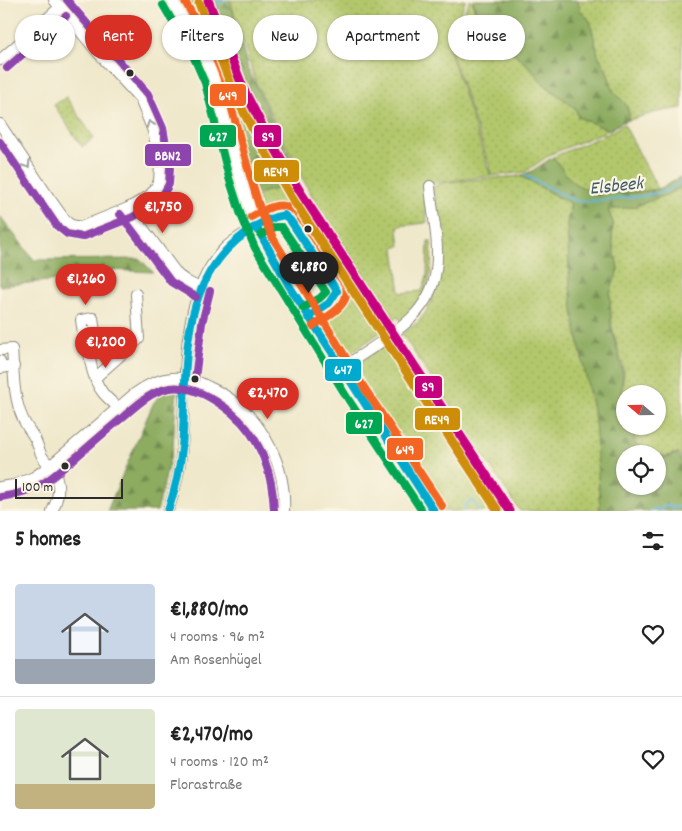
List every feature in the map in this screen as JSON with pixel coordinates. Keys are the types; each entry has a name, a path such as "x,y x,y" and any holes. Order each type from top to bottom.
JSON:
{"street":[{"path":"172,0 203,54 214,80 239,175 256,226 264,243 288,284 434,511"},
{"path":"0,60 56,4 140,99 153,131 160,166 159,181 156,189 128,208 82,227 71,225 60,213 0,124"},
{"path":"342,368 404,325 416,314 433,286 437,253 430,186"},
{"path":"128,208 178,275 200,288"},
{"path":"168,511 178,476 189,335 200,288 225,248 256,226"},
{"path":"95,378 139,339 136,294"},
{"path":"88,332 88,344 95,378 103,393 118,407"},
{"path":"0,350 12,349 18,404 22,417 36,440 41,456 51,465 58,482 58,498 52,511"},
{"path":"0,362 0,368 14,366"},
{"path":"0,487 14,485 34,477 51,465 146,385 160,380 185,378 219,391 238,404 256,425 271,449 277,463 285,496 284,511"}],"green space":[{"path":"178,0 203,0 208,15 187,15"},
{"path":"214,0 230,0 234,15 219,15"},
{"path":"230,0 466,0 459,15 448,15 448,60 453,60 490,174 490,168 454,60 522,60 532,69 540,81 576,109 578,117 609,130 551,154 525,172 423,184 427,222 399,226 400,246 394,248 400,293 422,291 427,276 428,241 431,241 430,276 426,290 416,306 402,321 397,317 394,319 386,306 384,307 316,203 298,170 256,83 243,42 243,15 235,15"},
{"path":"470,0 472,0 476,15 462,15"},
{"path":"473,0 578,0 580,10 590,21 598,55 605,67 614,92 625,103 629,113 629,120 609,130 578,117 576,109 540,81 532,69 522,60 525,60 525,15 476,15"},
{"path":"578,0 682,0 682,108 657,112 629,120 629,113 625,103 614,92 605,67 598,55 590,21 580,10"},
{"path":"243,50 248,69 300,179 274,136 236,60 243,60"},
{"path":"212,60 224,60 251,118 286,186 257,194 245,170 226,89"},
{"path":"66,97 94,138 82,147 54,105"},
{"path":"624,124 658,189 614,193 580,187 567,177 553,157 607,134"},
{"path":"553,157 572,181 579,186 601,191 626,193 658,189 682,176 682,187 666,195 633,207 608,210 613,223 612,239 618,269 610,293 611,326 623,374 622,385 616,385 616,435 633,435 638,445 616,445 616,495 666,495 666,457 677,454 682,461 682,511 600,511 595,419 576,330 570,287 567,223 571,204 520,176 532,171"},
{"path":"520,176 571,204 567,223 570,287 576,330 595,419 601,511 520,511 402,334 420,320 429,306 435,291 438,274 439,238 433,187 448,182"},
{"path":"286,186 322,243 317,246 291,205 262,213 257,194"},
{"path":"680,188 682,208 682,459 678,453 666,456 666,445 639,445 634,435 666,435 666,385 622,385 624,372 611,323 610,293 618,269 612,239 613,223 608,209 633,207"},
{"path":"0,216 34,260 140,259 153,272 110,270 58,280 0,286"},
{"path":"348,283 381,332 344,356 318,315 340,297 342,286"},
{"path":"388,343 501,511 443,511 381,418 351,368"},
{"path":"167,385 177,387 173,447 157,511 107,511 153,404"}],"waterway":[{"path":"218,0 219,4 226,0"},
{"name":"Elsbeek","path":"526,176 571,199 583,202 644,196 668,190 682,181"},
{"path":"465,511 464,506 472,500 480,511"},
{"path":"651,511 655,508 661,510 665,505 674,508 682,506"}],"transit line":[{"name":"BBN2","path":"0,142 57,226 67,234 82,237 133,217 155,204 169,184 170,167 163,128 148,94 67,0"},
{"name":"649","path":"184,0 212,49 223,76 260,209 273,238 365,389 442,506"},
{"name":"S9","path":"208,0 244,90 266,133 301,193 510,511"},
{"name":"RE49","path":"199,3 235,95 257,138 292,198 498,511"},
{"name":"627","path":"163,5 194,58 205,83 229,178 241,215 255,248 348,399 422,511"},
{"name":"BBN2","path":"7,68 16,60"},
{"name":"649","path":"251,217 275,206 286,206 292,209 298,214 346,286 347,293 341,305 313,326"},
{"name":"BBN2","path":"120,214 171,282 196,297"},
{"name":"647","path":"168,511 181,456 186,364 194,309 204,284 217,261 237,240 253,228 271,218 284,215 290,220 337,291 329,303 308,317"},
{"name":"647","path":"256,226 288,284 434,511"},
{"name":"627","path":"261,235 275,227 282,227 326,292 303,308"},
{"name":"BBN2","path":"195,379 202,323 210,291"},
{"name":"BBN2","path":"1,497 24,492 43,483 145,399 163,390 179,388 196,391 219,403 232,413 251,433 268,470 274,511"}]}
